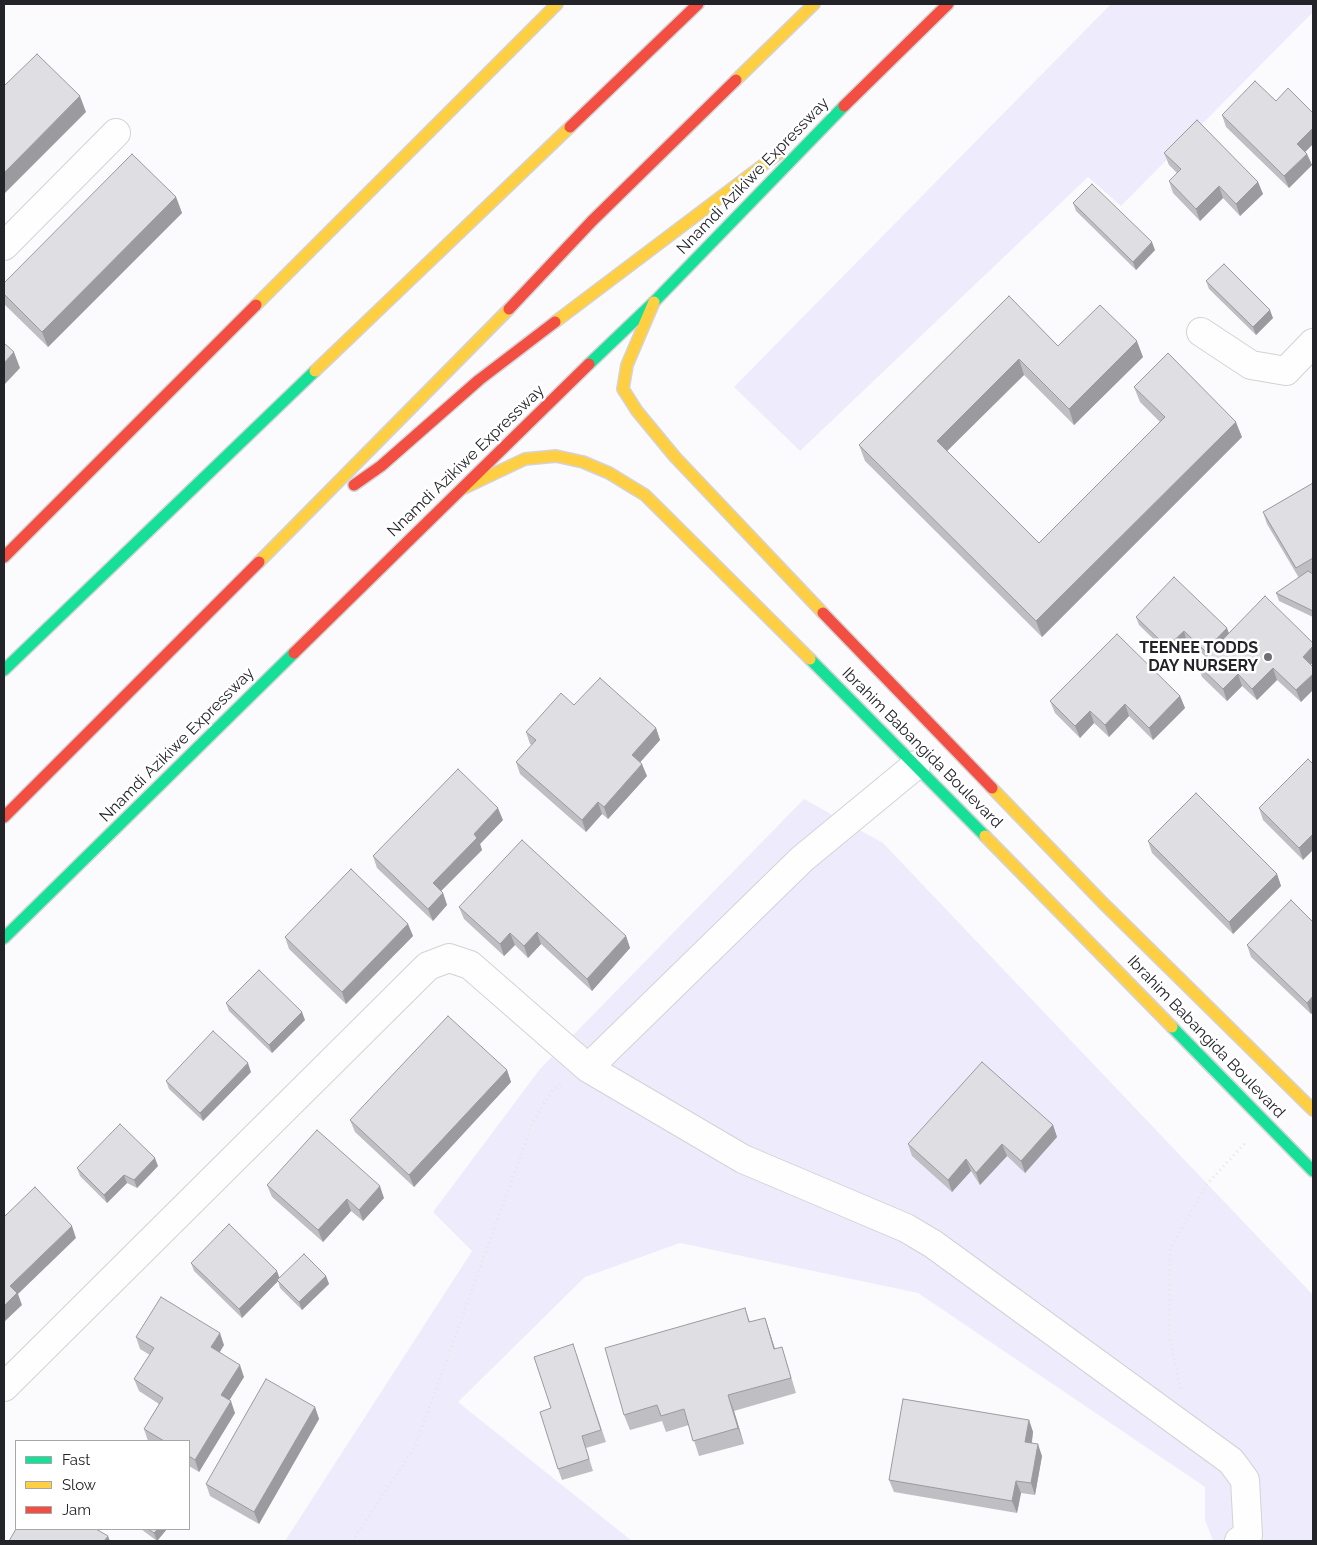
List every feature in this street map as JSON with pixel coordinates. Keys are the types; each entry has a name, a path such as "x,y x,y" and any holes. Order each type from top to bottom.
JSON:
{"main road":[{"path":"4,557 557,4"},
{"path":"4,670 698,4"},
{"path":"4,817 476,344 592,221 814,4"},
{"name":"Nnamdi Azikiwe Expressway","path":"5,936 460,489 654,302 858,92 948,4"},
{"path":"280,539 381,466 479,380 858,92"},
{"name":"Ibrahim Babangida Boulevard","path":"654,302 627,365 624,381 623,390 637,411 680,462 891,684 1110,910 1313,1110"},
{"name":"Ibrahim Babangida Boulevard","path":"460,489 525,459 556,456 583,462 609,473 645,495 916,765 1313,1171"}],"street":[{"path":"4,246 116,133"},
{"path":"1201,332 1252,365 1286,372 1313,343"},
{"path":"588,1068 802,859 916,765"},
{"path":"4,1388 428,966 448,958 470,965 588,1068 743,1159 906,1228 933,1244 1191,1431 1232,1461 1245,1480 1247,1539"}],"path":[{"path":"352,1541 414,1447 534,1118 553,1090 588,1068"},
{"path":"1191,1431 1169,1337 1170,1249 1207,1184 1266,1122"}],"shaded area":[{"path":"1111,4 1313,4 1313,12 1121,206 1088,177 800,451 734,387"},
{"path":"804,799 883,843 1313,1295 1313,1541 1213,1541 1205,1520 1205,1487 918,1293 680,1243 585,1277 458,1402 632,1541 285,1541 472,1251 433,1212 540,1069"}],"building":[{"path":"37,54 80,96 4,173 4,86"},
{"path":"1255,81 1276,101 1288,88 1313,113 1313,128 1297,144 1307,154 1284,176 1222,115"},
{"path":"1197,120 1258,182 1236,204 1219,186 1196,209 1169,181 1181,169 1164,153"},
{"path":"132,154 176,197 42,332 4,294 4,283"},
{"path":"1092,184 1152,242 1133,262 1073,203"},
{"path":"1224,264 1270,310 1253,327 1206,281"},
{"path":"1009,296 1058,346 1100,305 1137,341 1069,409 1019,359 937,441 1039,543 1165,417 1134,387 1168,353 1236,422 1036,621 859,445"},
{"path":"4,343 14,352 4,363"},
{"path":"1313,483 1313,558 1296,568 1263,512"},
{"path":"1308,571 1313,574 1313,611 1276,593"},
{"path":"1174,577 1227,628 1205,651 1184,631 1167,647 1136,617"},
{"name":"TEENEE TODDS DAY NURSERY","path":"1265,596 1313,643 1313,646 1303,657 1313,667 1313,674 1296,690 1273,668 1252,689 1238,674 1223,689 1198,665"},
{"path":"1117,634 1180,696 1149,728 1125,704 1105,725 1090,711 1075,726 1050,701"},
{"path":"600,678 656,728 632,755 642,764 604,807 598,802 582,820 516,762 536,740 526,732 561,693 574,705"},
{"path":"1308,759 1313,764 1313,834 1299,848 1259,808"},
{"path":"458,769 498,808 474,834 477,838 433,883 443,893 428,909 373,856"},
{"path":"1196,793 1277,874 1229,922 1148,841"},
{"path":"522,840 626,936 587,979 537,932 524,946 510,933 500,944 459,907"},
{"path":"351,869 408,924 342,992 285,937"},
{"path":"1291,900 1313,922 1313,996 1307,1003 1247,945"},
{"path":"259,970 302,1012 269,1045 226,1003"},
{"path":"448,1016 507,1070 409,1175 350,1120"},
{"path":"213,1031 248,1063 200,1113 166,1081"},
{"path":"982,1062 1053,1125 1021,1161 1002,1144 976,1173 966,1159 948,1180 908,1144"},
{"path":"120,1124 155,1158 134,1180 124,1175 104,1195 77,1168"},
{"path":"317,1130 380,1186 359,1210 347,1199 318,1230 267,1185"},
{"path":"35,1187 72,1226 10,1286 17,1293 4,1306 4,1217"},
{"path":"229,1224 277,1271 239,1309 191,1263"},
{"path":"304,1254 326,1276 299,1302 277,1280"},
{"path":"161,1297 220,1333 211,1347 240,1365 221,1395 231,1401 195,1460 190,1457 190,1440 162,1440 144,1429 163,1398 134,1379 154,1348 136,1337"},
{"path":"745,1308 749,1322 765,1318 774,1349 782,1347 791,1378 728,1395 738,1428 693,1441 684,1409 661,1416 657,1405 624,1415 605,1348"},
{"path":"573,1344 601,1430 582,1436 589,1459 558,1469 540,1412 551,1408 534,1357"},
{"path":"266,1379 315,1407 254,1512 206,1484"},
{"path":"903,1399 1029,1420 1025,1442 1038,1444 1031,1483 1016,1481 1012,1501 889,1480"},
{"path":"15,1530 98,1530 108,1536 104,1541 9,1541"}],"traffic: fast":[{"path":"589,364 654,302 844,106"},
{"path":"4,670 315,371"},
{"path":"4,938 294,653"},
{"path":"810,659 985,836"},
{"path":"1172,1027 1313,1171"}],"traffic: slow":[{"path":"256,305 557,4"},
{"path":"736,80 814,4"},
{"path":"315,371 570,127"},
{"path":"555,322 779,153"},
{"path":"654,302 627,365 623,389 637,411 675,457 823,613"},
{"path":"259,562 509,309"},
{"path":"464,488 525,459 556,456 583,462 609,473 645,495 810,659"},
{"path":"992,788 1103,903 1313,1110"},
{"path":"985,836 1172,1027"}],"traffic: jam":[{"path":"570,127 698,4"},
{"path":"844,106 948,4"},
{"path":"509,309 592,221 736,80"},
{"path":"4,557 256,305"},
{"path":"354,485 381,466 479,380 555,322"},
{"path":"294,653 589,364"},
{"path":"4,817 259,562"},
{"path":"823,613 992,788"}],"place":[{"name":"TEENEE TODDS DAY NURSERY","path":"1268,657"}]}
